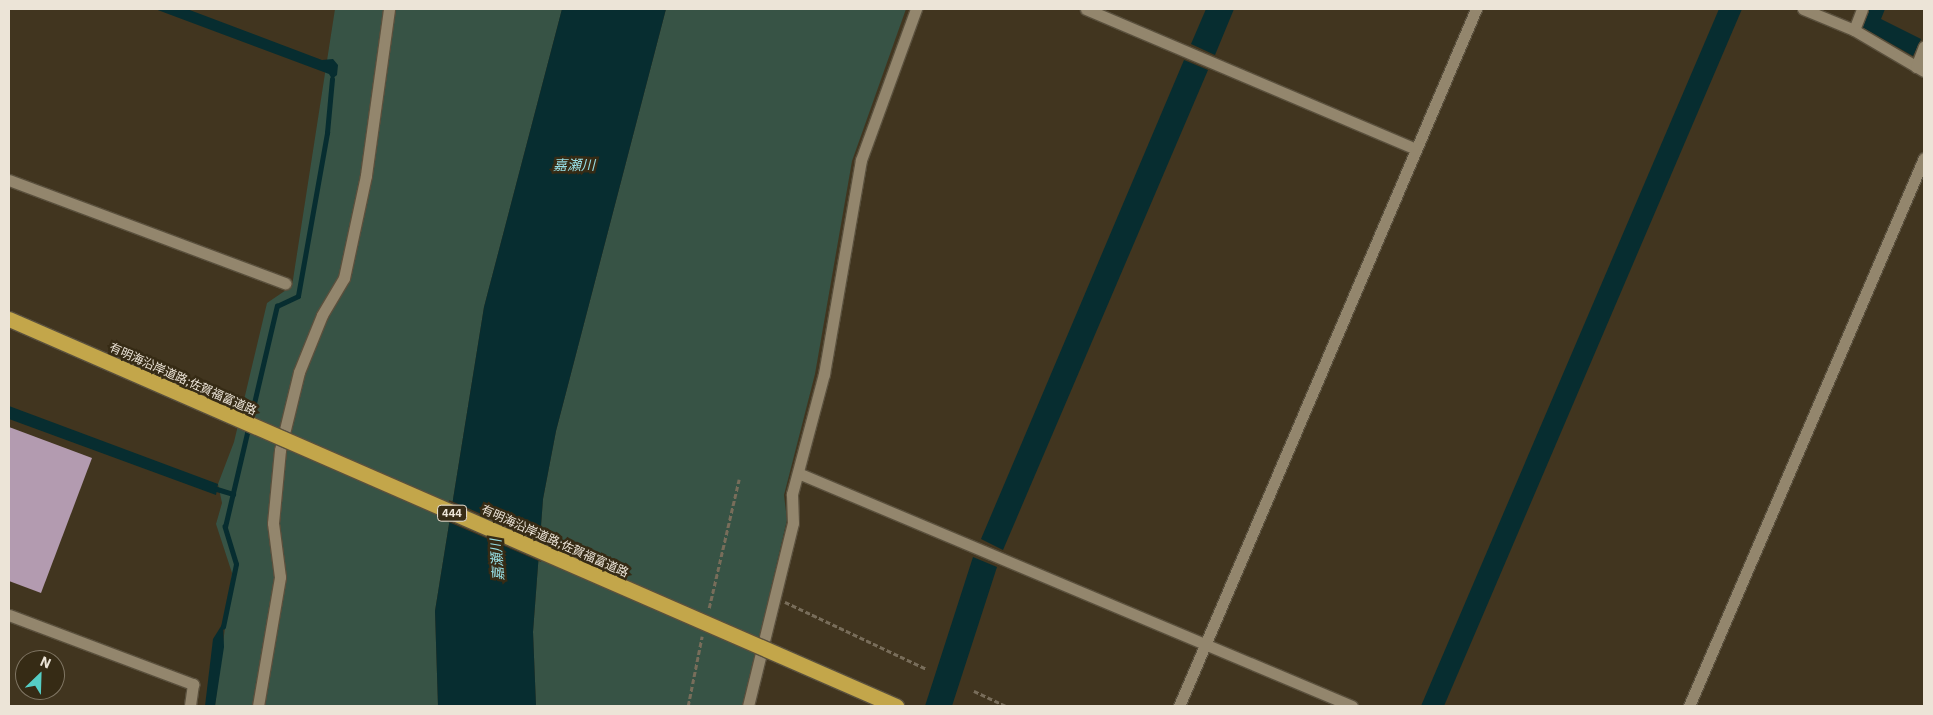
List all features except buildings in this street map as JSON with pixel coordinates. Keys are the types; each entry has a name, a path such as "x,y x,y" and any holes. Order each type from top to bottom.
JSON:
{"highway":[{"name":"有明海沿岸道路;佐賀福富道路","path":"9,319 896,706"}],"street":[{"path":"258,706 280,577 273,523 280,450 299,372 322,315 344,278 366,175 389,9"},
{"path":"748,706 792,523 792,494 824,374 861,160 916,9"},
{"path":"1086,9 1416,149"},
{"path":"1179,706 1476,9"},
{"path":"1803,9 1854,30 1920,69 1924,46"},
{"path":"1854,30 1862,9"},
{"path":"1689,706 1924,158"},
{"path":"9,180 285,283"},
{"path":"798,473 1352,706"},
{"path":"9,615 193,684 190,706"}],"path":[{"path":"707,614 739,478"},
{"path":"774,597 927,669"},
{"path":"688,706 703,633"},
{"path":"974,691 1006,706"}],"green space":[{"path":"335,9 562,9 484,307 435,611 438,706 215,706 232,573 216,524 222,503 218,484 234,442 267,303 292,286"},
{"path":"666,9 906,9 852,161 815,374 784,495 787,520 743,706 536,706 533,632 543,499 556,431"}],"water":[{"path":"155,9 187,9 322,60 333,59 338,65 337,75 332,79 329,74"},
{"name":"嘉瀬川","path":"562,9 666,9 556,431 543,499 533,632 536,706 438,706 435,611 484,307"},
{"path":"1206,9 1234,9 1215,55 1191,44"},
{"path":"1719,9 1742,9 1444,706 1421,706"},
{"path":"1869,9 1885,9 1881,19 1921,39 1913,56 1862,27"},
{"path":"1184,60 1208,70 1003,550 981,539"},
{"path":"9,406 218,484 216,495 9,419"},
{"path":"973,557 997,567 952,706 925,706"},
{"path":"223,623 224,647 215,706 205,706 213,639"}],"pier":[{"path":"449,500 542,540 541,562 446,521"}],"waterway":[{"path":"223,627 236,564 225,527 277,306 298,296 327,133 332,79"},
{"path":"217,489 233,494"}]}
